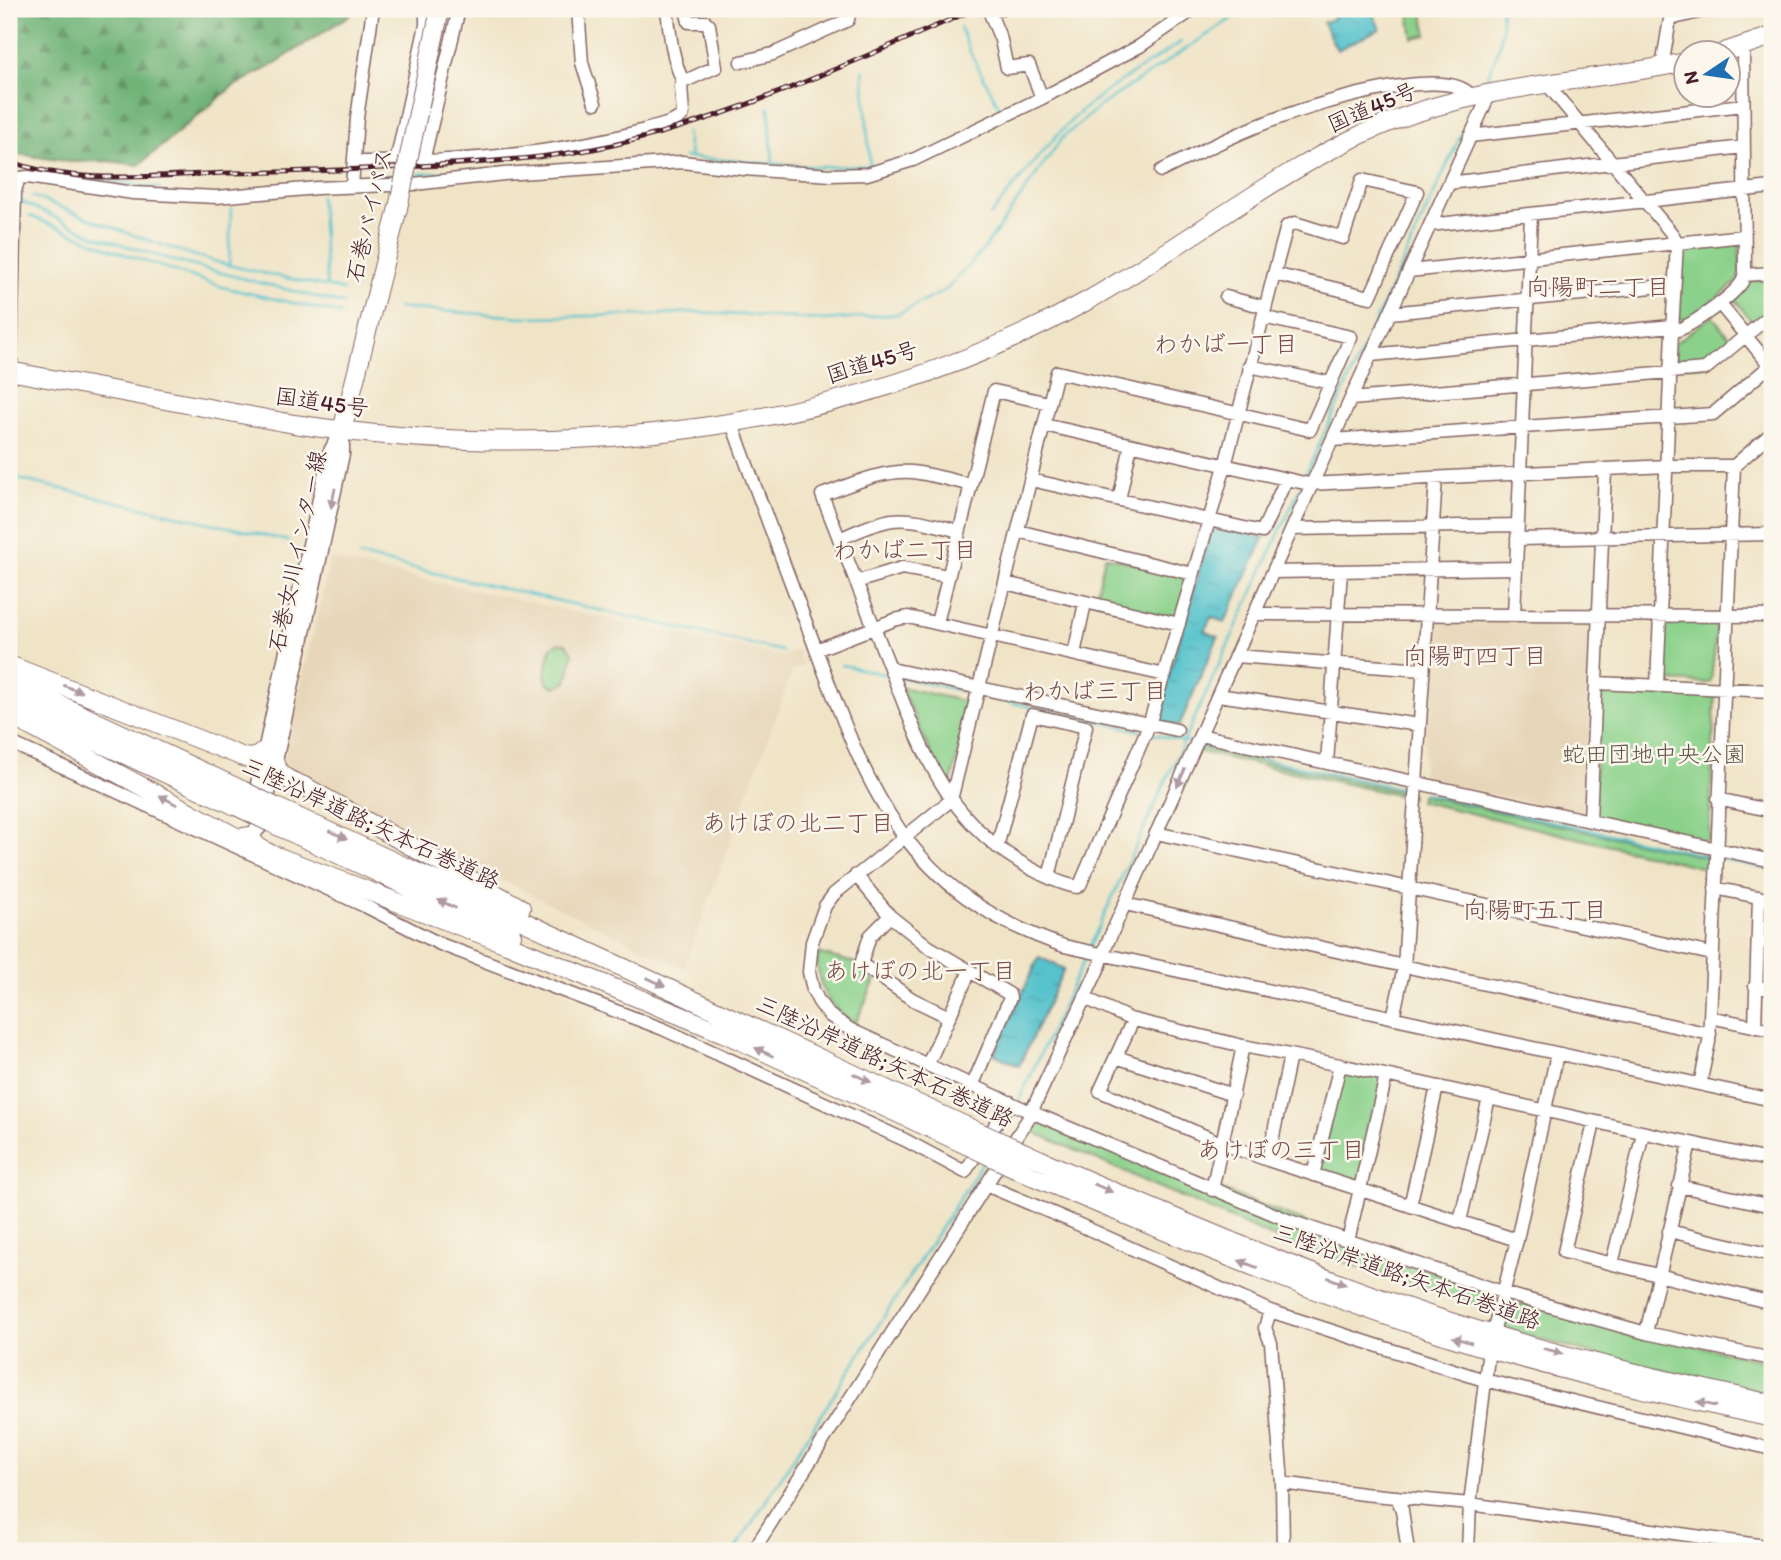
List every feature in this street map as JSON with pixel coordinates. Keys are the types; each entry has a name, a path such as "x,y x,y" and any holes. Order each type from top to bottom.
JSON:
{"highway":[{"name":"石巻バイパス","path":"342,431 398,208 440,9"},
{"path":"1743,47 1772,36"},
{"name":"国道45号","path":"10,374 342,431 442,439 521,441 610,437 791,411 854,395 975,355 1080,305 1317,158 1387,123 1480,94 1672,64"},
{"path":"9,665 246,758 270,755 278,772 284,777 626,968"},
{"name":"三陸沿岸道路;矢本石巻道路","path":"9,681 240,799 723,1033 964,1135"},
{"name":"三陸沿岸道路;矢本石巻道路","path":"9,701 240,799"},
{"path":"9,715 238,838 251,836 259,848 271,854 507,944 723,1033"},
{"name":"三陸沿岸道路;矢本石巻道路","path":"274,815 626,968 1184,1240 1423,1328 1581,1374 1772,1418"},
{"name":"三陸沿岸道路;矢本石巻道路","path":"1036,1168 1427,1314 1585,1360 1772,1404"}],"main road":[{"name":"石巻女川インター線","path":"251,836 261,825 270,755 342,454 342,431"}],"street":[{"path":"352,186 357,118 373,9"},
{"path":"396,162 426,25 426,9"},
{"path":"423,161 459,9"},
{"path":"578,9 582,63 595,103"},
{"path":"354,162 499,157 561,149 677,120 683,114 683,82 671,51 667,9"},
{"path":"683,82 716,67 709,25 706,22 689,22 686,9"},
{"path":"741,62 773,54 848,20 850,9"},
{"path":"1000,9 990,13 1001,40 1007,68 1029,65 1041,96"},
{"path":"10,374 14,208 19,178 28,177 133,193 205,197 414,184 517,173 682,162 831,175 867,174 913,160 1041,96 1140,46 1195,9"},
{"path":"1662,66 1670,19 1711,9"},
{"path":"1371,355 1685,329 1719,303 1743,282 1744,275 1743,47"},
{"path":"1546,83 1677,243 1657,685"},
{"path":"753,1551 996,1169 1020,1107 1084,998 1092,953 1125,904 1310,484 1352,399 1470,136 1480,94 1458,85 1401,85 1320,104 1266,122 1161,171"},
{"path":"1470,136 1743,105"},
{"path":"1449,183 1744,146"},
{"path":"971,485 913,472 897,472 866,479 822,495 929,765 951,800 967,820 998,847 1031,869 1074,887 1080,885 1149,725 1225,466 1287,226 1295,223 1343,238 1362,180 1417,192 1370,297 1275,274"},
{"path":"1430,225 1772,187"},
{"path":"1514,615 1531,215"},
{"path":"1409,271 1744,236"},
{"path":"1744,275 1772,272"},
{"path":"1390,313 1673,285"},
{"path":"1226,298 1351,337 1310,430 1057,372 951,800 856,875 834,894 825,906 810,954 809,972 819,1003 841,1024 1020,1107 1212,1190 1348,1241 1503,1293 1646,1333 1772,1359"},
{"path":"1332,440 1713,414 1772,366 1719,303"},
{"path":"1352,399 1705,369 1772,314"},
{"path":"1250,366 1331,383"},
{"path":"937,623 993,391 1049,403"},
{"path":"731,421 864,771 904,838 932,869 978,906 1030,934 1092,953 1772,1100"},
{"path":"1044,425 1310,484 1734,466 1772,433"},
{"path":"1119,500 1131,444"},
{"path":"1700,1084 1710,1034 1714,888 1734,466"},
{"path":"1590,821 1605,471"},
{"path":"1393,1018 1404,967 1436,478"},
{"path":"1031,480 1262,532 1290,481"},
{"path":"839,539 894,520 959,531"},
{"path":"1292,529 1518,524"},
{"path":"1018,531 1193,574"},
{"path":"1517,539 1772,534"},
{"path":"856,582 902,568 948,576"},
{"path":"1273,572 1516,568"},
{"path":"1326,763 1341,571"},
{"path":"1005,583 1179,624"},
{"path":"1074,654 1085,603"},
{"path":"1254,614 1772,615"},
{"path":"816,650 908,617 1164,675"},
{"path":"1236,656 1423,670"},
{"path":"891,669 1177,730"},
{"path":"1597,683 1772,691"},
{"path":"1218,695 1419,725"},
{"path":"998,847 1032,715 1086,727 1049,877"},
{"path":"1199,735 1772,861"},
{"path":"9,742 369,908 440,944 663,1029 905,1140 965,1172 1020,1107"},
{"path":"1718,799 1772,811"},
{"path":"1156,833 1712,954"},
{"path":"856,875 890,916 929,947 970,973 1007,991 1010,998 972,1084"},
{"path":"1714,888 1772,900"},
{"path":"1755,1027 1759,897"},
{"path":"1125,904 1710,1034"},
{"path":"890,916 870,936 861,964 912,999 949,1017"},
{"path":"1758,940 1772,943"},
{"path":"928,1064 970,973"},
{"path":"1755,986 1772,989"},
{"path":"1084,998 1133,1020 1772,1161"},
{"path":"1710,1017 1772,1030"},
{"path":"1133,1020 1100,1091 1221,1143 1268,1160 1517,1241"},
{"path":"1212,1190 1243,1046"},
{"path":"1495,1325 1517,1241 1557,1054"},
{"path":"1268,1160 1290,1056"},
{"path":"1116,1057 1233,1095"},
{"path":"1313,1175 1340,1065"},
{"path":"1348,1241 1386,1076"},
{"path":"1410,1206 1437,1087"},
{"path":"1460,1221 1489,1098"},
{"path":"1594,1123 1564,1252 1772,1303"},
{"path":"1612,1264 1643,1133"},
{"path":"1646,1333 1690,1143"},
{"path":"974,1159 996,1169"},
{"path":"986,1185 1270,1311 1484,1380 1772,1449"},
{"path":"1679,1186 1772,1206"},
{"path":"1669,1231 1772,1255"},
{"path":"1270,1311 1265,1328 1271,1343 1282,1483 1283,1551"},
{"path":"1468,1551 1470,1504 1488,1357"},
{"path":"1282,1483 1470,1504 1772,1547"},
{"path":"1397,1497 1402,1510 1408,1551"}],"shaded area":[{"path":"330,559 780,656 798,649 803,666 793,670 684,968 361,813 290,772 284,758"},
{"path":"1437,620 1591,620 1595,625 1586,811 1581,814 1426,780 1422,775 1433,624"}],"green space":[{"path":"9,9 359,9 271,66 232,87 139,165 108,161 73,162 9,153"},
{"path":"1408,9 1422,9 1427,35 1413,38"},
{"path":"1737,239 1740,243 1740,275 1735,283 1685,322 1676,314 1679,249"},
{"path":"1772,278 1772,309 1753,323 1734,295 1751,281"},
{"path":"1712,316 1732,340 1703,366 1675,366 1675,343"},
{"path":"1105,556 1188,578 1177,617 1095,601"},
{"path":"1668,621 1713,621 1717,626 1709,683 1666,681 1661,677 1663,626"},
{"path":"558,643 566,643 573,653 567,682 555,687 548,684 545,675 551,648"},
{"name":"蛇田団地中央公園","path":"1604,686 1710,691 1715,696 1709,838 1704,841 1597,818 1593,813 1600,691"},
{"path":"901,687 971,703 950,787 947,788"},
{"path":"1198,747 1412,794 1411,798 1196,751"},
{"path":"1421,795 1710,858 1709,869 1419,801"},
{"path":"817,953 855,963 876,978 855,1024 836,1010 825,994 819,976"},
{"path":"1340,1065 1386,1076 1359,1190 1313,1175"},
{"path":"1037,1119 1495,1295 1495,1311 1286,1243 1027,1129 1032,1120"},
{"path":"1507,1301 1772,1363 1772,1394 1606,1358 1499,1327"}],"water":[{"path":"1330,9 1371,9 1380,29 1337,50 1323,23 1334,18"},
{"path":"1214,527 1264,538 1225,622 1211,617 1205,631 1218,637 1179,726 1156,720 1211,529"},
{"path":"1039,957 1064,969 1019,1066 994,1054"}],"waterway":[{"path":"398,308 524,317 694,312 824,320 898,314 946,290 984,249 1062,138 1100,106 1246,9"},
{"path":"1483,87 1500,40 1501,9"},
{"path":"960,27 969,50 1002,112"},
{"path":"990,216 1042,153 1087,106 1181,42"},
{"path":"863,69 870,166"},
{"path":"1304,478 1474,106"},
{"path":"769,108 773,164"},
{"path":"686,132 690,156"},
{"path":"684,157 815,167 872,166"},
{"path":"418,174 481,170"},
{"path":"48,174 160,188"},
{"path":"361,179 399,174"},
{"path":"334,181 348,180"},
{"path":"32,196 127,233 199,257 343,290"},
{"path":"320,197 327,287"},
{"path":"18,200 93,235 174,261 344,304"},
{"path":"229,265 231,209"},
{"path":"30,216 121,253 226,288 341,314"},
{"path":"9,477 289,541"},
{"path":"1090,946 1300,488"},
{"path":"359,556 782,651"},
{"path":"842,665 887,675"},
{"path":"903,678 972,693"},
{"path":"987,697 1141,731"},
{"path":"1153,734 1191,743"},
{"path":"1200,745 1408,790"},
{"path":"1423,793 1708,856"},
{"path":"1723,859 1772,870"},
{"path":"1018,1102 1086,956"},
{"path":"999,1136 1015,1108"},
{"path":"734,1551 983,1162"}],"railway":[{"path":"9,161 62,174 146,177 424,166 564,154 630,141 718,115 805,82 976,9"}],"district":[{"name":"向陽町二丁目","path":"1598,286"},
{"name":"わかば一丁目","path":"1226,343"},
{"name":"わかば二丁目","path":"905,549"},
{"name":"向陽町四丁目","path":"1475,655"},
{"name":"わかば三丁目","path":"1095,690"},
{"name":"あけぼの北二丁目","path":"798,822"},
{"name":"向陽町五丁目","path":"1535,909"},
{"name":"あけぼの北一丁目","path":"920,970"},
{"name":"あけぼの三丁目","path":"1281,1149"}]}
